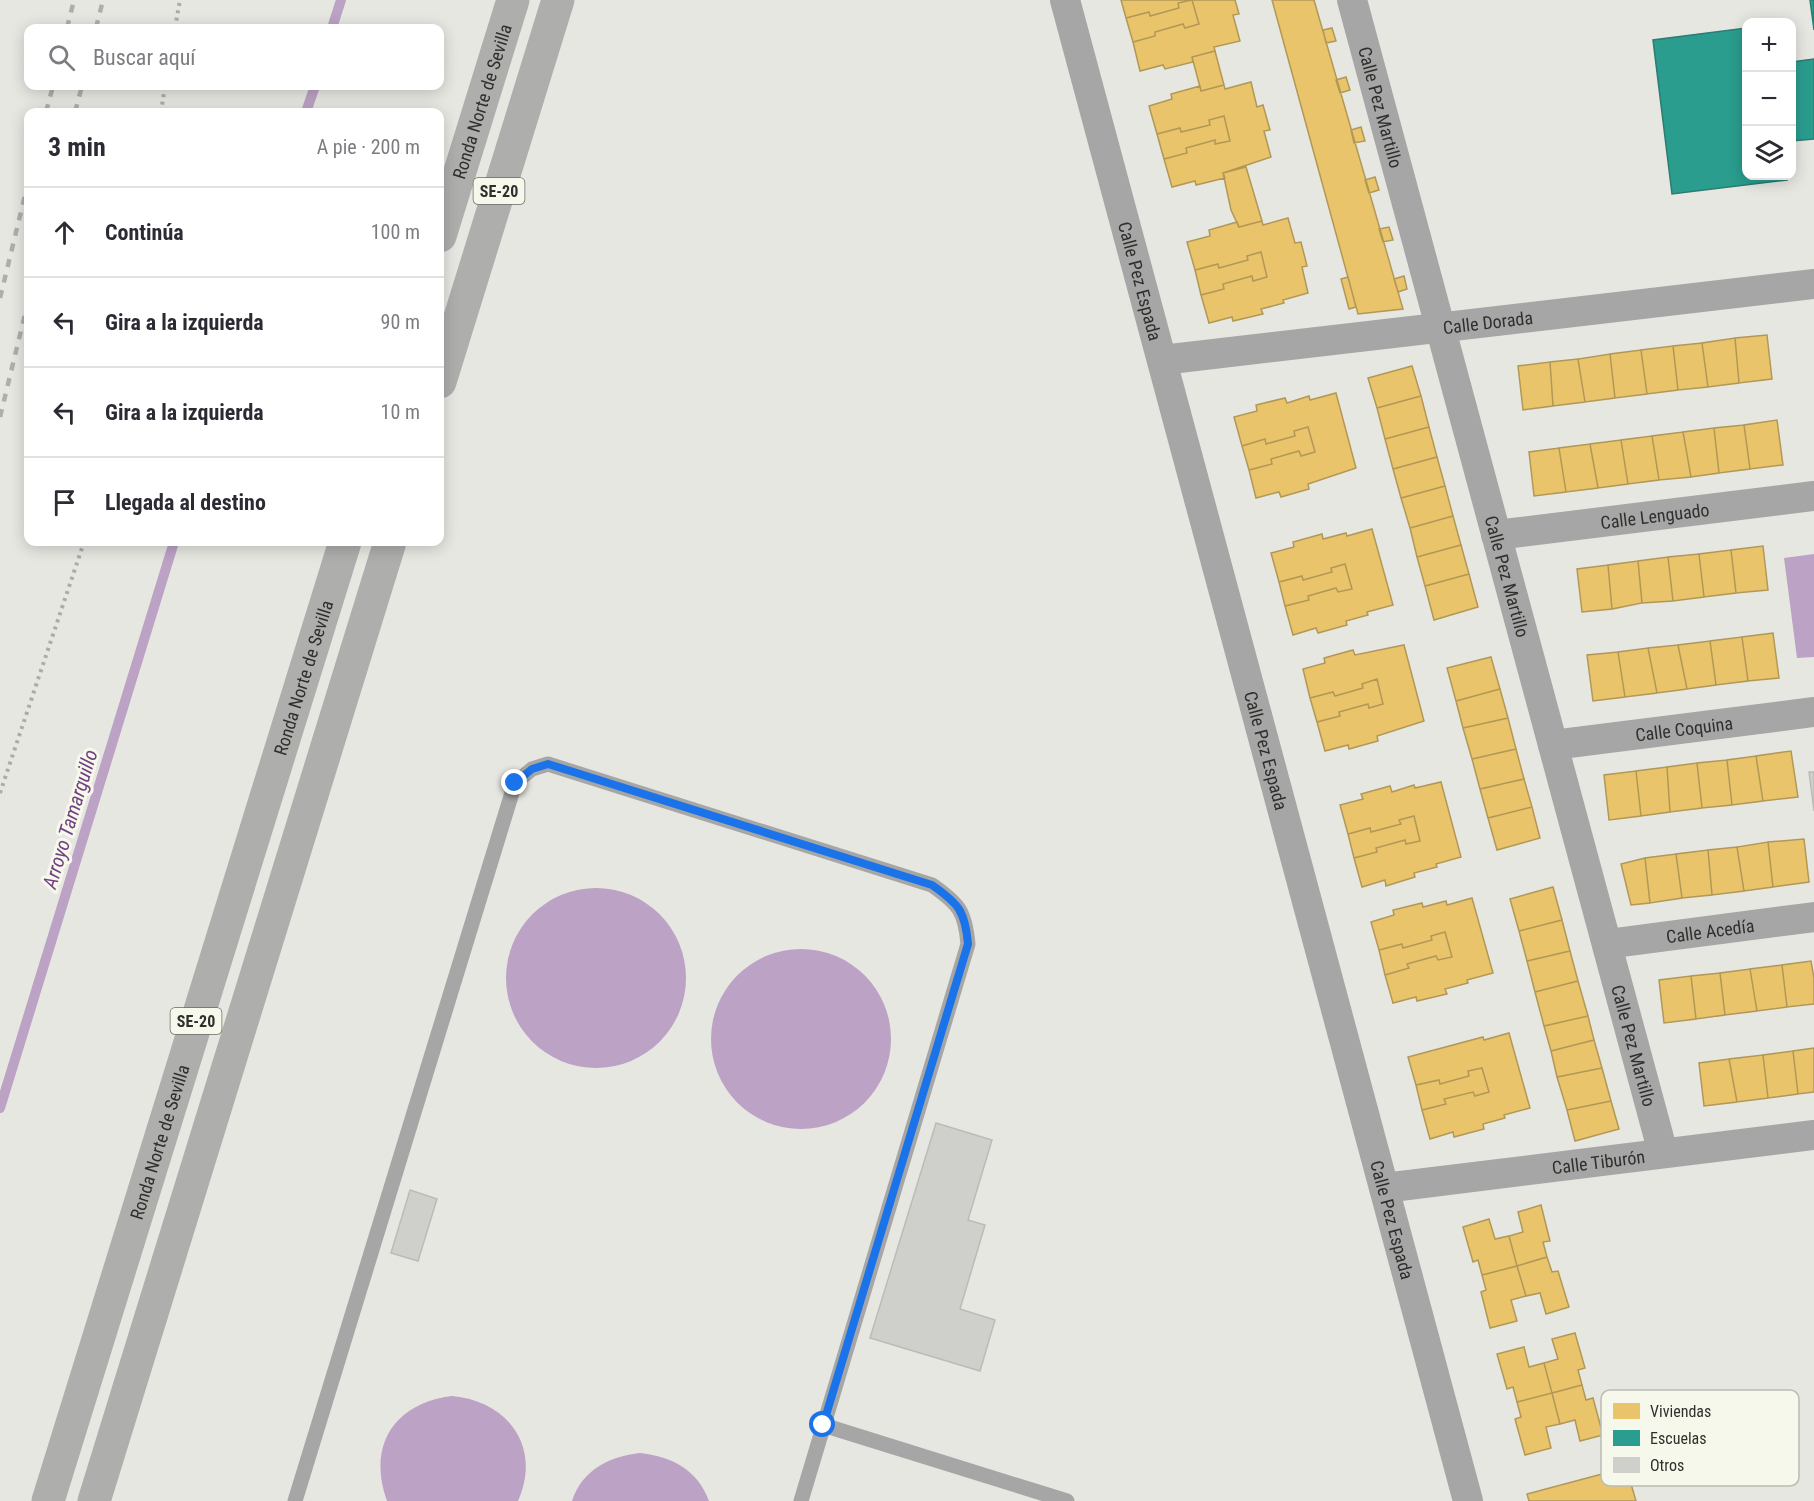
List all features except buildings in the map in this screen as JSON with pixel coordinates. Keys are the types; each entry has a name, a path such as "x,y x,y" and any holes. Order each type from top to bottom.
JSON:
{"highway":[{"name":"Ronda Norte de Sevilla","path":"444,223 513,0"},
{"name":"SE-20","path":"444,369 558,0"},
{"name":"Ronda Norte de Sevilla","path":"48,1501 344,546"},
{"name":"SE-20","path":"94,1501 389,546"},
{"path":"99,1501 122,1410"}],"street":[{"name":"Calle Pez Espada","path":"1065,0 1468,1501"},
{"name":"Calle Pez Martillo","path":"1352,0 1663,1153"},
{"name":"Calle Dorada","path":"1162,360 1814,284"},
{"name":"Calle Lenguado","path":"1496,535 1814,496"},
{"name":"Calle Coquina","path":"1553,745 1814,712"},
{"name":"Calle Acedía","path":"1606,944 1814,917"},
{"name":"Calle Tiburón","path":"1384,1188 1814,1135"}],"lane":[{"path":"295,1501 515,783 532,769 548,764 932,885 955,901 966,923 968,944 801,1501"},
{"path":"823,1425 1067,1501"}],"path":[{"path":"176,24 180,0"},
{"path":"161,108 164,90"},
{"path":"0,793 83,546"}],"shaded area":[{"path":"1814,554 1814,657 1797,658 1784,558"},
{"path":"596,888 614,889 631,895 660,914 679,943 685,960 685,996 679,1013 660,1042 631,1061 614,1067 596,1068 578,1067 561,1061 532,1042 513,1013 507,996 506,978 507,960 513,943 532,914 561,895 578,889"},
{"path":"801,949 819,950 836,956 865,975 884,1004 890,1021 890,1057 884,1074 865,1103 836,1122 819,1128 801,1129 783,1128 766,1122 737,1103 718,1074 712,1057 711,1039 712,1021 718,1004 737,975 766,956 783,950"},
{"path":"452,1396 472,1400 489,1407 504,1417 515,1430 522,1445 526,1463 518,1501 387,1501 382,1481 381,1462 383,1445 390,1430 415,1408 432,1400"},
{"path":"640,1453 662,1457 682,1466 698,1481 709,1501 572,1501 583,1481 598,1466 618,1457"}],"waterway":[{"name":"Arroyo Tamarguillo","path":"333,24 341,0"},
{"name":"Arroyo Tamarguillo","path":"307,108 314,90"},
{"name":"Arroyo Tamarguillo","path":"0,1108 173,546"}],"railway":[{"path":"68,24 74,0"},
{"path":"97,24 103,0"},
{"path":"47,108 52,90"},
{"path":"76,108 81,90"},
{"path":"0,298 24,199"},
{"path":"0,417 24,318"}],"route":[{"path":"515,783 532,769 548,764 932,885 955,901 966,923 968,944 823,1425"}]}
